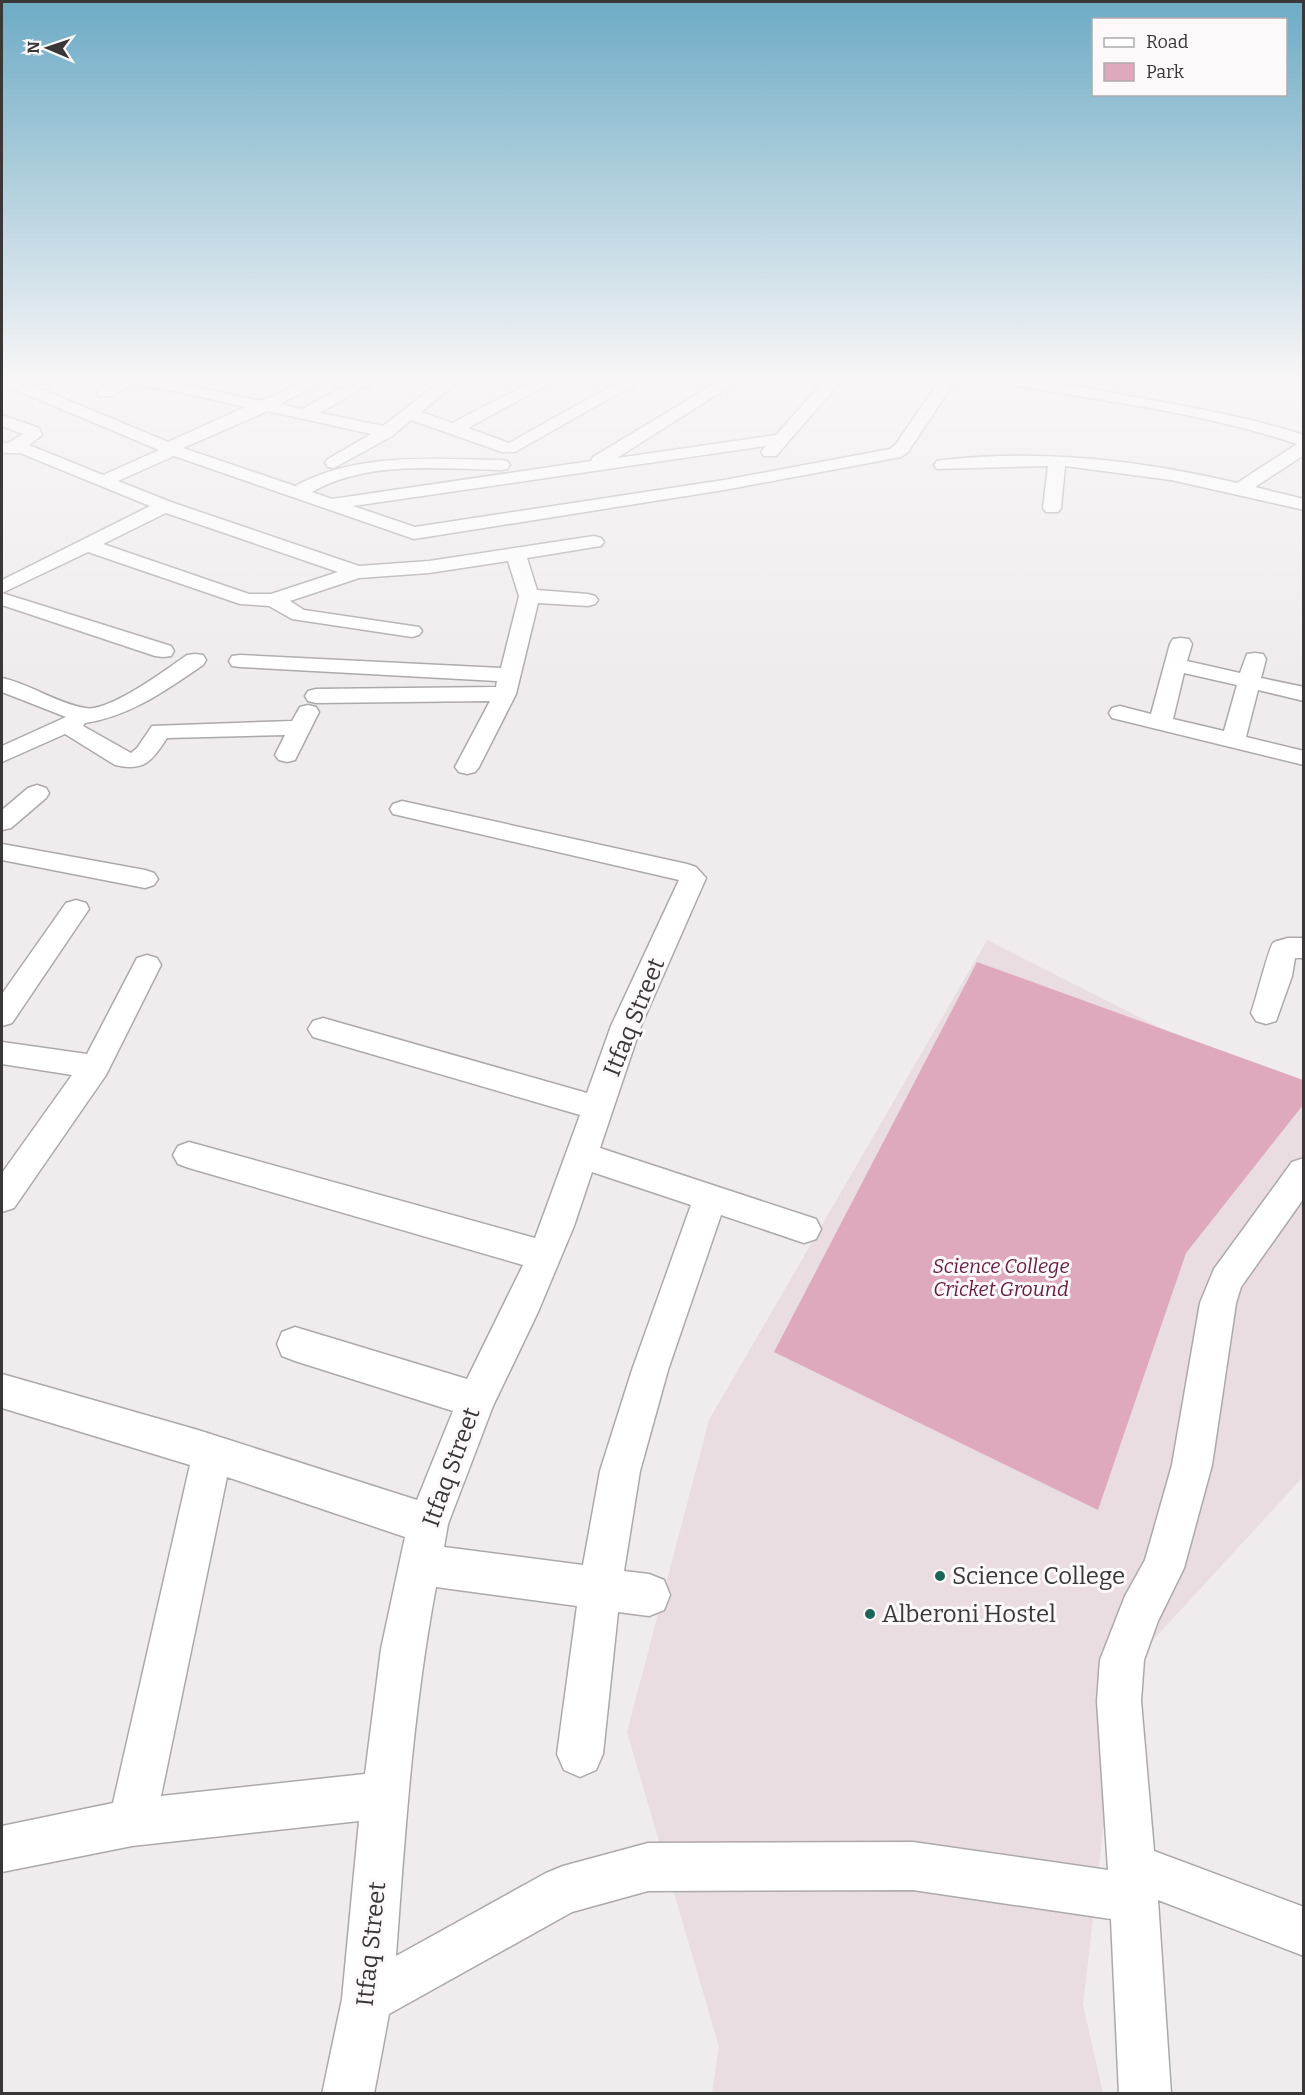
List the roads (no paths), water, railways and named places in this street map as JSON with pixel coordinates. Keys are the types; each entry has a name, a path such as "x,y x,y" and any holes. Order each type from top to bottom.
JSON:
{"street":[{"path":"98,479 165,506 357,572"},
{"path":"103,481 108,479"},
{"path":"255,479 414,533 610,504 756,479"},
{"path":"296,493 319,479"},
{"path":"330,504 503,479"},
{"path":"597,479 610,504"},
{"path":"1052,508 1055,479"},
{"path":"1188,479 1304,505"},
{"path":"1240,489 1255,479"},
{"path":"2,587 165,506"},
{"path":"86,544 247,600 273,600 357,572 429,567 594,542"},
{"path":"467,767 508,685 529,596 516,554"},
{"path":"529,596 588,600"},
{"path":"2,599 163,651"},
{"path":"273,600 299,615 412,632"},
{"path":"1161,723 1178,654 1249,682 1304,694"},
{"path":"1233,741 1255,659"},
{"path":"2,755 72,721 117,709 143,695 195,660"},
{"path":"240,661 330,666 508,685"},
{"path":"287,756 330,666"},
{"path":"2,685 79,714 72,721"},
{"path":"316,696 508,685"},
{"path":"1120,713 1304,758"},
{"path":"72,721 123,760 131,761 144,756 158,732 165,730 300,728"},
{"path":"2,822 37,793"},
{"name":"Itfaq Street","path":"348,2094 367,2000 385,1795 403,1649 428,1524 476,1400 498,1358 544,1256 582,1155 626,1026 693,878 687,873 402,810"},
{"path":"2,852 145,879"},
{"path":"2,1015 76,909"},
{"path":"1266,1013 1278,976 1282,951 1287,948 1304,948"},
{"path":"2,1198 95,1067 147,965"},
{"path":"322,1029 598,1108"},
{"path":"2,1053 95,1067"},
{"path":"189,1155 544,1256"},
{"path":"582,1155 804,1229"},
{"path":"1145,2094 1133,1882 1119,1701 1122,1660 1140,1611 1163,1568 1192,1465 1218,1304 1226,1280 1304,1171"},
{"path":"580,1754 600,1588 620,1471 650,1370 710,1198"},
{"path":"295,1344 476,1400"},
{"path":"2,1391 428,1524"},
{"path":"132,1823 212,1455"},
{"path":"420,1564 649,1595"},
{"path":"2,1849 132,1823 385,1795"},
{"path":"367,2000 563,1890 648,1867 914,1866 1133,1882 1304,1932"}],"place":[{"name":"Science College","path":"940,1576"},
{"name":"Alberoni Hostel","path":"870,1614"}],"park label":[{"name":"Science College Cricket Ground","path":"1001,1278"}]}
